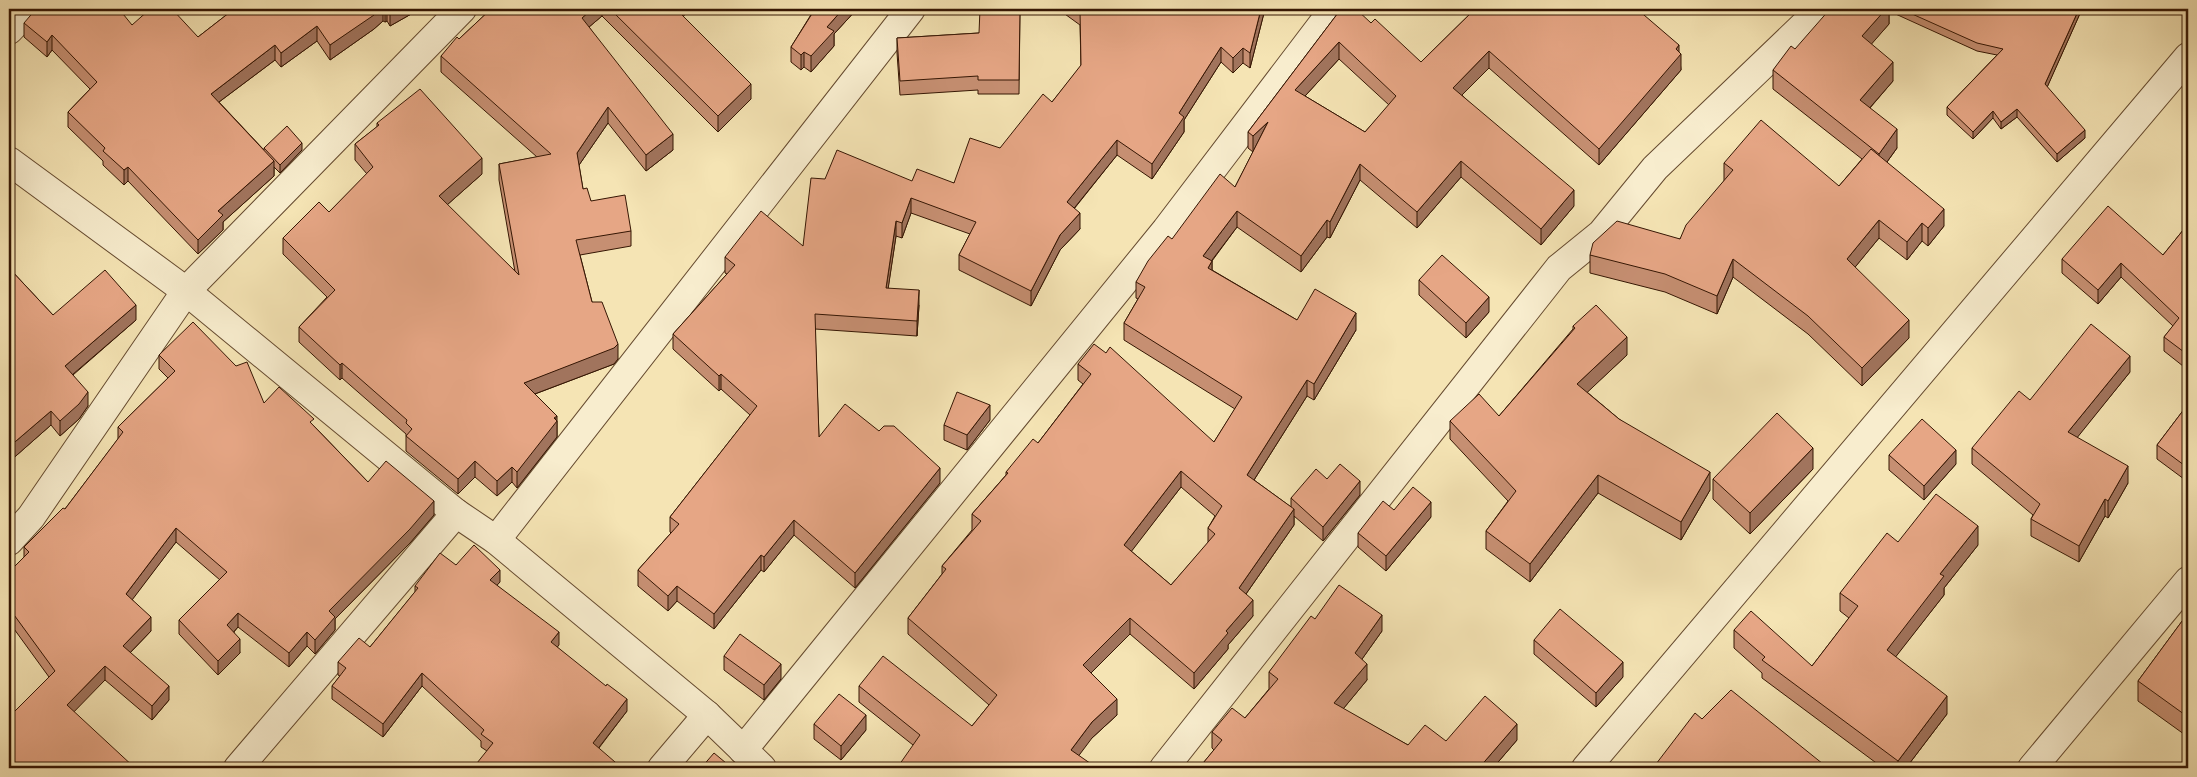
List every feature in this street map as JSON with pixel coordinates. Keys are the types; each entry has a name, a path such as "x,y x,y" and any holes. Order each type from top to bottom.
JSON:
{"street":[{"path":"9,30 29,9"},
{"path":"9,541 31,517 186,291 462,9"},
{"path":"496,540 911,9"},
{"path":"9,161 186,291 456,513 496,540 707,715 752,759 1166,230 1334,9"},
{"path":"1164,768 1559,268 1601,234 1655,168 1820,9"},
{"path":"1586,768 2188,58"},
{"path":"238,768 456,513"},
{"path":"2032,768 2188,581"},
{"path":"662,768 707,715"}],"building":[{"path":"36,9 119,9 132,25 150,9 172,9 198,37 234,9 380,9 330,45 317,26 281,53 275,45 211,94 274,161 218,211 223,215 198,240 128,167 124,170 103,151 105,148 68,112 97,82 52,35 47,42 24,23"},
{"path":"491,9 592,9 582,18 673,134 646,155 608,107 577,153 583,189 587,188 591,201 625,195 631,231 576,240 592,302 602,302 618,344 614,348 524,383 557,416 554,418 557,421 517,472 512,467 497,481 475,461 458,479 406,436 412,429 406,423 407,420 342,363 340,365 299,327 335,290 283,238 319,202 329,212 373,167 355,144 379,125 377,123 420,89 482,158 439,196 519,275 499,164 551,154 441,56 457,37 459,39"},
{"path":"610,9 677,9 751,84 718,116"},
{"path":"815,9 843,9 827,27 834,31 811,56 804,52 801,55 791,47"},
{"path":"980,9 1020,9 1019,80 978,80 978,76 900,81 897,38 979,33"},
{"path":"1078,9 1261,9 1250,53 1243,48 1233,58 1221,47 1179,113 1184,117 1152,164 1117,140 1067,202 1080,213 1060,235 1031,291 959,255 976,222 911,198 902,223 896,221 886,288 919,290 917,321 815,314 819,437 845,404 879,431 884,426 894,426 940,468 855,573 794,520 764,557 761,555 714,614 677,586 668,596 638,570 679,524 670,517 757,406 721,374 719,376 673,334 735,265 725,257 761,211 803,246 811,178 825,179 837,150 912,181 917,169 954,183 970,138 1000,148 1043,94 1052,102 1081,65 1080,10"},
{"path":"1341,9 1356,9 1371,23 1375,19 1421,62 1475,9 1637,9 1679,45 1676,49 1681,54 1599,149 1489,51 1453,88 1574,190 1541,229 1461,161 1417,212 1360,164 1330,222 1327,220 1301,256 1237,211 1203,256 1212,261 1208,268 1297,320 1315,289 1356,313 1314,384 1307,380 1247,475 1294,509 1239,588 1253,600 1226,631 1228,633 1194,673 1130,618 1083,665 1117,699 1092,722 1071,750 1097,768 897,768 920,735 859,686 883,656 972,726 997,695 908,618 946,569 942,566 981,521 972,514 1008,473 1006,472 1033,439 1038,443 1091,374 1078,364 1094,344 1106,353 1110,347 1214,442 1242,397 1124,323 1145,287 1136,282 1148,261 1168,236 1172,239 1220,174 1235,187 1268,122 1253,136 1248,132","holes":["1339,42 1396,96 1365,132 1295,90","1181,471 1222,506 1208,528 1215,534 1171,585 1124,545"]},
{"path":"1830,9 1886,9 1862,36 1893,62 1860,100 1897,129 1879,154 1773,70 1791,46 1795,49"},
{"path":"1901,9 2079,9 2045,84 2085,130 2057,154 2017,109 2001,122 1993,111 1973,132 1947,107 2003,49 1977,43"},
{"path":"1761,120 1839,186 1871,149 1944,209 1928,228 1922,223 1907,242 1879,220 1847,259 1909,320 1862,368 1808,316 1733,259 1717,296 1665,274 1590,255 1593,243 1617,221 1680,239 1686,225 1733,170 1724,163"},
{"path":"287,126 302,143 280,165 264,148"},
{"path":"2108,206 2163,255 2188,224 2188,355 2164,337 2179,318 2121,263 2098,290 2062,259"},
{"path":"1442,255 1489,297 1466,323 1419,280"},
{"path":"9,268 53,315 105,270 136,305 65,366 88,392 79,404 60,421 51,411 9,447"},
{"path":"1596,305 1627,337 1577,384 1619,419 1710,472 1681,522 1598,475 1530,564 1486,531 1516,491 1450,421 1479,394 1499,416 1575,328 1573,326"},
{"path":"193,322 236,366 247,362 264,403 279,387 314,419 310,422 368,482 386,461 434,501 410,529 329,611 335,617 315,640 307,632 289,653 238,613 227,625 240,639 218,661 179,620 227,572 176,528 126,594 151,617 123,646 169,686 152,706 105,666 67,705 135,768 9,768 9,705 15,711 55,671 9,608 9,572 29,552 24,547 63,508 65,509 123,432 118,427 175,371 159,355"},
{"path":"2091,324 2130,356 2068,432 2128,466 2108,501 2105,499 2079,546 2031,519 2040,504 1972,448 2019,391 2030,400"},
{"path":"957,392 990,405 967,435 944,425"},
{"path":"2188,404 2188,468 2157,445"},
{"path":"1777,413 1813,448 1750,513 1713,479"},
{"path":"1922,419 1956,450 1924,486 1889,455"},
{"path":"1340,464 1360,481 1323,527 1291,498 1316,469 1327,479"},
{"path":"1413,487 1431,502 1386,556 1358,533 1383,501 1394,510"},
{"path":"1936,494 1978,526 1940,574 1944,576 1887,650 1947,696 1898,761 1762,660 1765,657 1734,630 1751,611 1812,666 1858,606 1840,593 1887,533 1898,542"},
{"path":"474,545 500,570 490,580 559,632 551,642 606,686 607,684 627,699 593,743 622,768 473,768 493,743 481,734 484,730 422,673 383,724 332,686 346,668 338,662 359,638 370,647 418,588 415,586 440,553 456,565"},
{"path":"1339,585 1382,615 1355,653 1367,664 1334,703 1408,745 1425,725 1446,741 1485,696 1517,724 1479,768 1199,768 1222,740 1212,732 1232,708 1245,718 1278,679 1269,672 1311,616 1315,619"},
{"path":"1560,609 1623,662 1596,693 1534,640"},
{"path":"2188,613 2188,717 2138,681"},
{"path":"740,634 781,664 764,685 724,656"},
{"path":"1731,690 1828,768 1753,768 1750,766 1748,768 1661,768 1656,764 1695,713 1702,719"},
{"path":"839,694 866,715 841,746 814,724"},
{"path":"714,753 732,768 701,768"}]}
